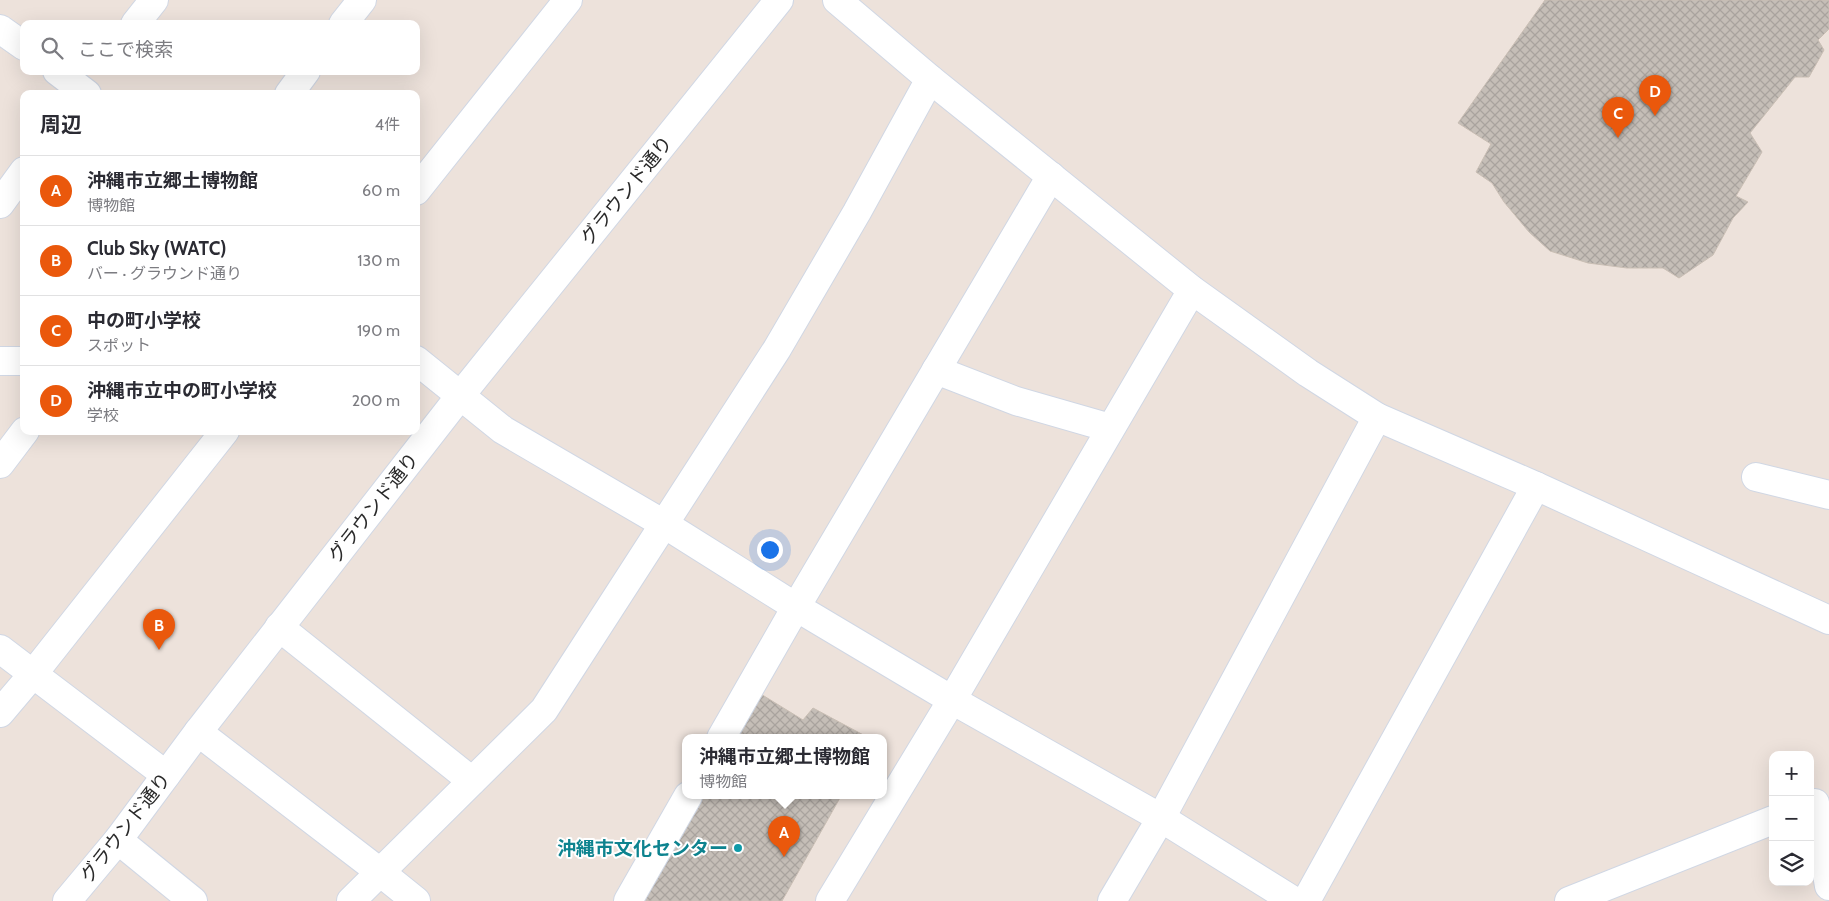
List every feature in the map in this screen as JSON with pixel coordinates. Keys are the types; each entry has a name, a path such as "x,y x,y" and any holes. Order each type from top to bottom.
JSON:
{"street":[{"path":"138,20 154,0"},
{"path":"346,20 362,0"},
{"path":"420,186 568,0"},
{"name":"グラウンド通り","path":"67,901 118,840 198,732 460,396 779,0"},
{"path":"837,0 930,78 1192,290 1308,373 1377,417 1536,486 1829,620"},
{"path":"0,29 20,43"},
{"path":"64,75 87,87"},
{"path":"292,90 303,75"},
{"path":"351,901 544,710 778,349 857,212 930,78"},
{"path":"0,204 20,176"},
{"path":"723,734 796,607 1051,176"},
{"path":"830,901 952,700 1192,290"},
{"path":"0,361 20,361"},
{"path":"420,363 503,430 664,524 796,607 952,700 1161,818 1294,901"},
{"path":"936,370 1016,401 1110,428"},
{"path":"1112,901 1161,818 1377,417"},
{"path":"0,464 22,435"},
{"path":"0,713 222,435"},
{"path":"1756,477 1829,495"},
{"path":"1306,901 1536,486"},
{"path":"280,627 472,781"},
{"path":"0,649 166,775"},
{"path":"198,732 416,901"},
{"path":"628,901 686,799"},
{"path":"1818,802 1829,886"},
{"path":"1569,901 1769,822"},
{"path":"118,840 194,901"}],"building":[{"path":"1545,0 1829,0 1829,29 1818,40 1824,50 1809,77 1795,77 1750,133 1762,152 1736,196 1748,202 1733,218 1713,255 1679,278 1663,268 1627,268 1588,263 1550,251 1529,232 1504,202 1492,183 1476,172 1491,144 1458,123"},
{"path":"751,688 803,720 813,708 862,734 726,734"},
{"name":"沖縄市文化センター","path":"691,799 839,799 782,901 637,901"}],"place":[{"name":"沖縄市立中の町小学校","path":"1655,116"},
{"name":"中の町小学校","path":"1618,138"},
{"name":"Club Sky (WATC)","path":"159,650"},
{"name":"沖縄市文化センター","path":"738,848"},
{"name":"沖縄市立郷土博物館","path":"784,857"}]}
